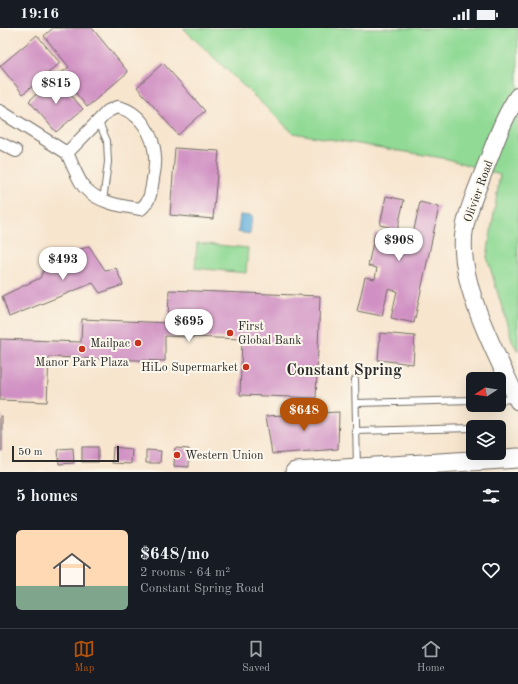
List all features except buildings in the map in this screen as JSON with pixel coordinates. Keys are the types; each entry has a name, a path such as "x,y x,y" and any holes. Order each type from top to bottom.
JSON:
{"main road":[{"name":"Olivier Road","path":"518,96 510,108 500,130 476,192 465,226 463,256 468,285 477,309 518,400"},
{"path":"295,472 518,458"}],"street":[{"path":"0,111 67,153 84,186 104,201 125,207 141,209 151,197 156,158 153,140 145,125 126,109 117,107 108,111 67,153"},
{"path":"0,143 16,151"}],"lane":[{"path":"98,120 106,140 108,162 104,201"},
{"path":"355,380 357,468"},
{"path":"356,403 466,400"},
{"path":"506,400 518,400"},
{"path":"355,431 466,428"}],"green space":[{"path":"183,28 518,28 518,351 512,341 487,257 500,175 448,159 293,133"},
{"path":"197,243 248,248 246,273 195,268"}],"water":[{"path":"240,215 252,216 250,234 238,232"}],"place":[{"name":"First Global Bank","path":"230,333"},
{"name":"Mailpac","path":"138,343"},
{"name":"Manor Park Plaza","path":"82,349"},
{"name":"HiLo Supermarket","path":"246,367"},
{"name":"Western Union","path":"177,455"}],"district":[{"name":"Constant Spring","path":"344,369"}]}
